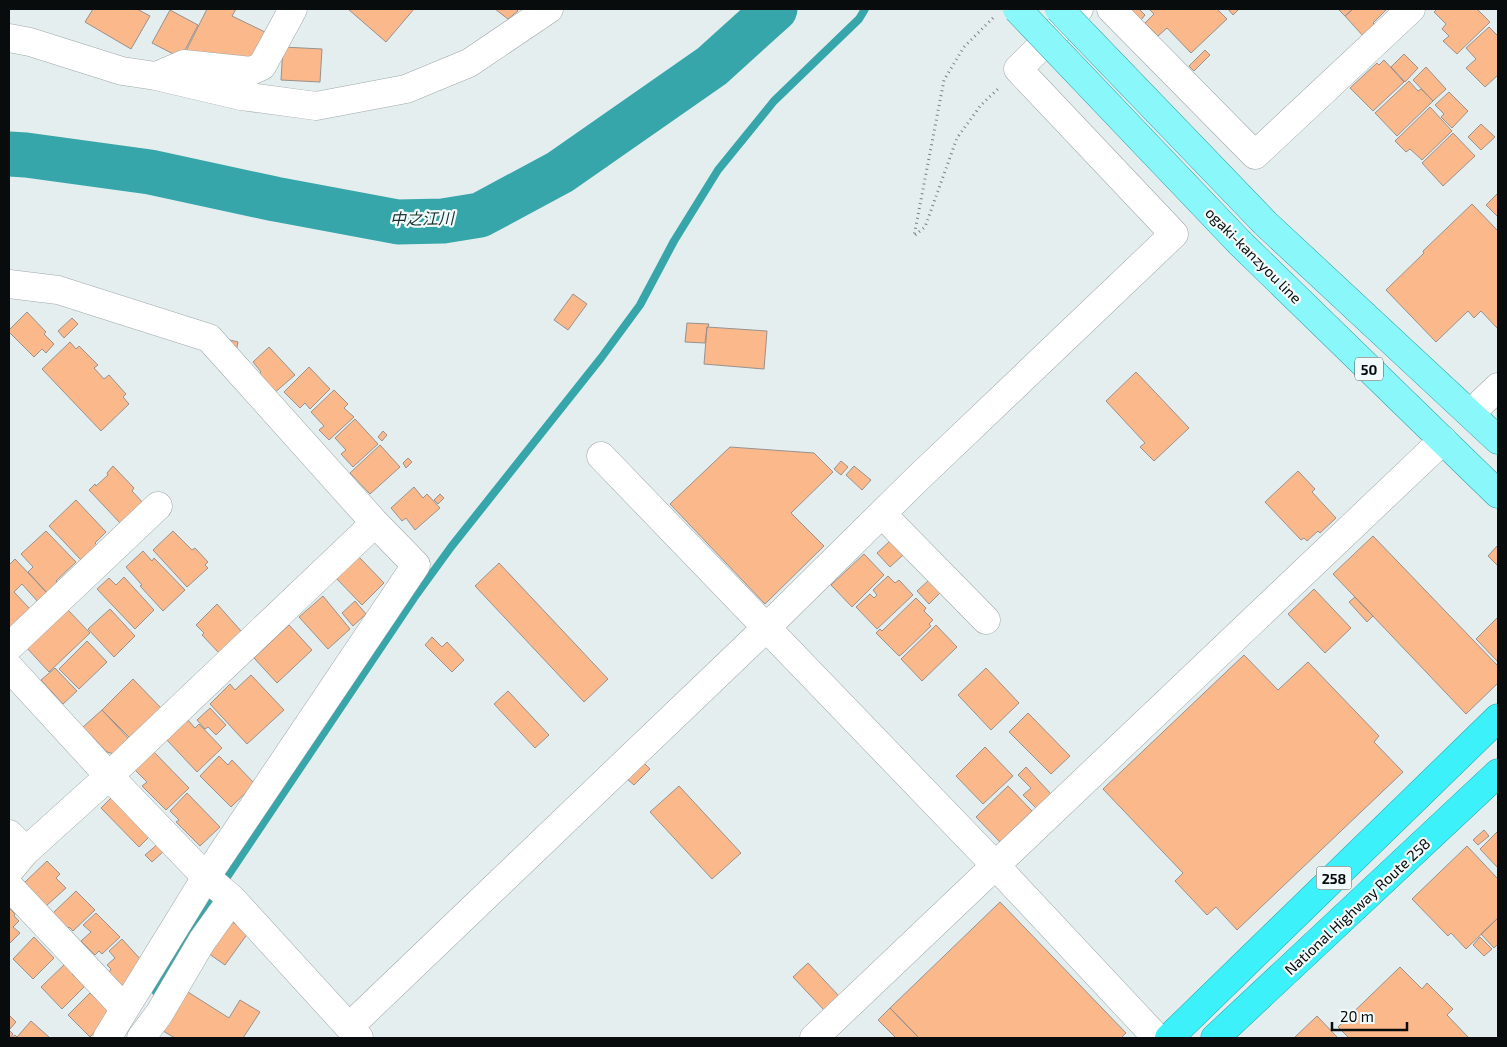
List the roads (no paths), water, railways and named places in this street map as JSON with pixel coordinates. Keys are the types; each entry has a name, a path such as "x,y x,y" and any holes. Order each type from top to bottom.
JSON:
{"highway":[{"name":"258","path":"1169,1038 1498,718"},
{"name":"National Highway Route 258","path":"1215,1038 1498,773"}],"main road":[{"name":"ogaki-kanzyou line","path":"1059,9 1265,223 1498,440"},
{"name":"ogaki-kanzyou line","path":"1006,12 1498,494"}],"street":[{"path":"156,76 184,64 251,71 256,69 262,66 293,9"},
{"path":"9,38 30,42 122,70 241,96 316,106 406,89 469,63 548,9"},
{"path":"9,667 109,776 219,888 354,1032 917,479 1174,234 1018,70 1079,9"},
{"path":"1111,9 1255,155 1411,9"},
{"path":"9,284 58,290 209,338 375,523 416,565 219,888 125,1009 108,1038"},
{"path":"1471,413 1498,387"},
{"path":"814,1038 1443,440"},
{"path":"601,456 767,626 1157,1038"},
{"path":"9,647 158,506"},
{"path":"882,514 986,620"},
{"path":"14,852 109,776 375,523"},
{"path":"9,886 125,1009"},
{"path":"141,1038 159,1014 202,941 219,888"}],"waterway":[{"name":"中之江川","path":"9,154 150,172 275,199 398,222 443,221 480,215 560,172 712,66 775,9"},
{"path":"156,992 188,932 203,913 414,598 451,547 601,358 640,305 674,241 718,170 774,101 859,19 865,9"}]}
